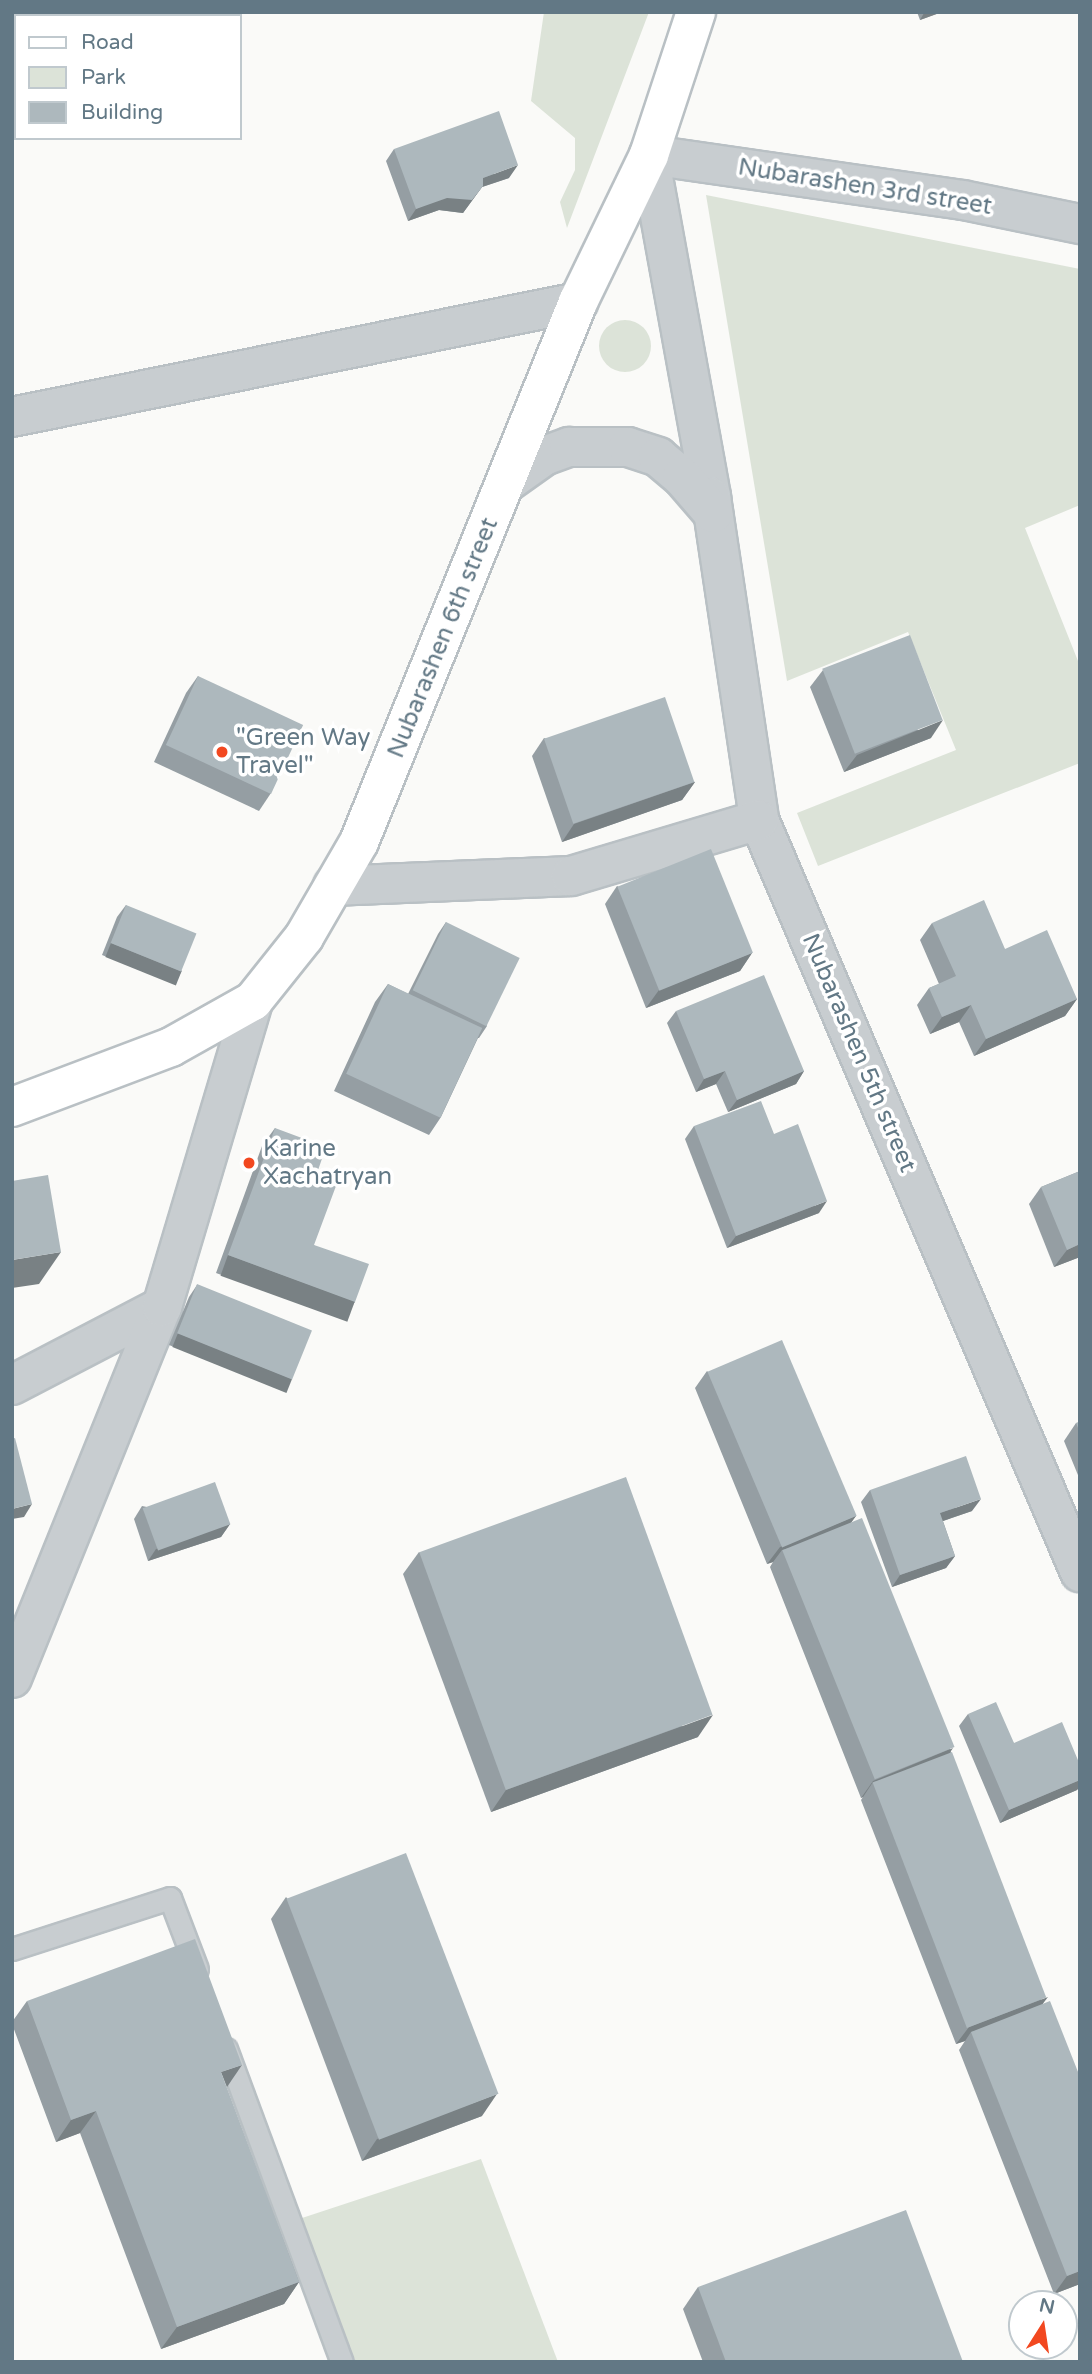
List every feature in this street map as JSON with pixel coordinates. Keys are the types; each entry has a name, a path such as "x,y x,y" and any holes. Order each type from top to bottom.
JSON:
{"main road":[{"name":"Nubarashen 6th street","path":"12,1107 171,1047 253,1001 304,937 359,842 578,302 649,155 696,12"}],"street":[{"name":"Nubarashen 3rd street","path":"649,155 963,200 1080,225"},
{"name":"Nubarashen 5th street","path":"649,155 713,513 759,820 1080,1572"},
{"path":"12,417 578,302"},
{"path":"506,483 544,456 569,447 628,447 657,457 682,477 713,513"},
{"path":"333,886 571,876 759,820"},
{"path":"12,1678 162,1307 253,1001"},
{"path":"12,1385 162,1307"}],"lane":[{"path":"12,1949 170,1898 204,1988"},
{"path":"218,2027 342,2362"}],"green space":[{"path":"544,12 649,12 567,228 560,202 575,170 575,138 531,101"},
{"path":"706,195 1080,269 1080,505 1025,528 1080,666 1080,763 818,866 797,813 956,750 908,632 787,681"},
{"path":"625,320 635,322 643,328 649,336 649,356 643,364 635,370 625,372 615,370 607,364 601,356 599,346 601,336 607,328 615,322"},
{"path":"481,2159 558,2362 353,2362 299,2219"}],"building":[{"path":"499,111 518,165 483,178 483,186 472,200 447,198 416,209 394,149"},
{"path":"910,635 943,720 855,754 822,669"},
{"name":"\"Green Way Travel\"","path":"198,676 303,725 271,794 166,745"},
{"path":"665,697 694,782 573,824 544,739"},
{"path":"711,849 753,953 659,991 617,887"},
{"path":"984,900 1005,949 1047,930 1077,999 986,1039 971,1005 942,1017 929,988 956,976 932,923"},
{"path":"126,905 196,933 181,971 111,943"},
{"path":"446,922 520,958 486,1026 413,990"},
{"path":"764,975 804,1071 737,1100 725,1071 704,1079 676,1011"},
{"path":"388,984 482,1028 440,1118 346,1074"},
{"path":"761,1101 774,1134 798,1124 827,1201 736,1236 694,1126"},
{"path":"275,1128 326,1147 315,1179 336,1186 314,1245 369,1264 355,1302 228,1255"},
{"path":"1080,1171 1080,1244 1067,1250 1041,1187"},
{"path":"48,1175 61,1252 12,1260 12,1181"},
{"path":"197,1284 312,1330 292,1380 177,1333"},
{"path":"782,1340 857,1516 782,1547 707,1372"},
{"path":"15,1438 32,1504 12,1509 12,1439"},
{"path":"966,1456 981,1499 940,1513 955,1556 900,1575 870,1490"},
{"path":"626,1477 713,1715 506,1790 419,1552"},
{"path":"215,1482 230,1524 158,1551 143,1508"},
{"path":"862,1518 955,1747 875,1779 782,1550"},
{"path":"996,1702 1014,1743 1062,1722 1080,1765 1080,1780 1009,1810 968,1714"},
{"path":"952,1752 1046,1998 967,2028 873,1782"},
{"path":"406,1853 498,2094 379,2140 287,1899"},
{"path":"195,1939 242,2065 221,2072 299,2282 177,2327 96,2111 71,2120 27,2001"},
{"path":"1050,2001 1080,2077 1080,2271 1067,2276 971,2032"},
{"path":"906,2210 963,2362 726,2362 698,2287"}],"place":[{"name":"\"Green Way Travel\"","path":"222,752"},
{"name":"Karine Xachatryan","path":"249,1163"}]}
